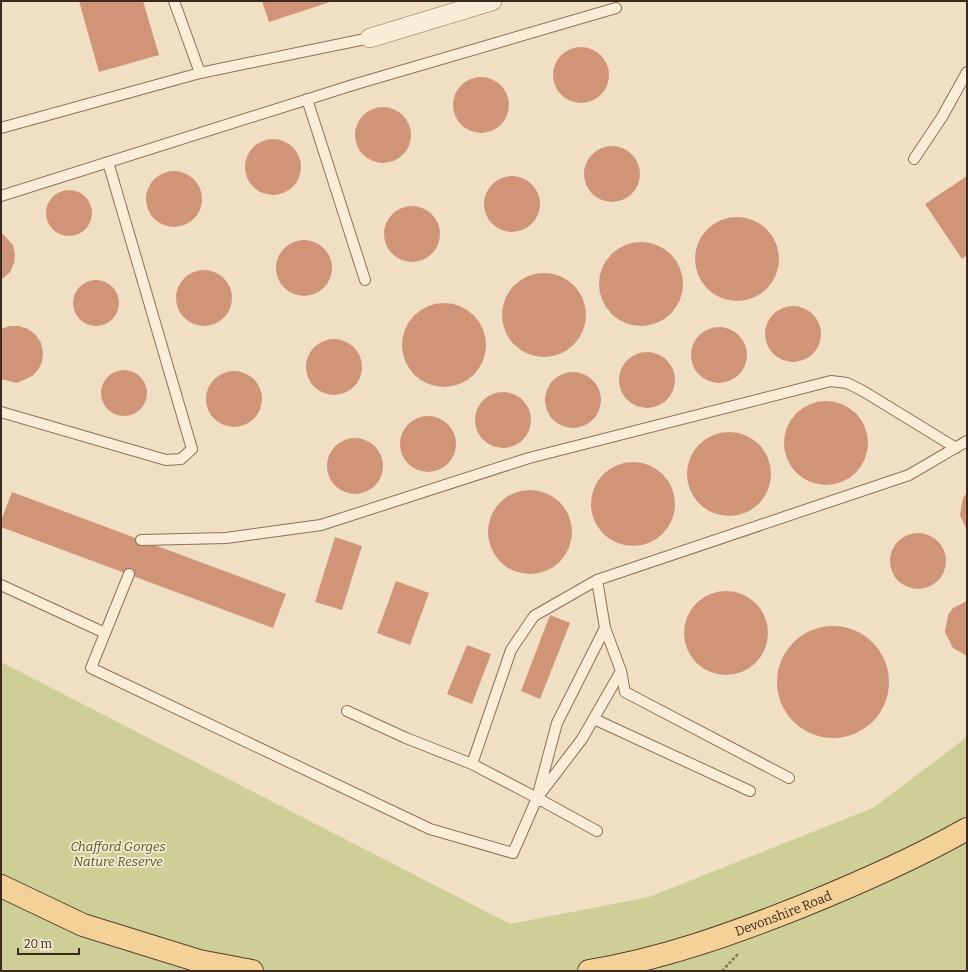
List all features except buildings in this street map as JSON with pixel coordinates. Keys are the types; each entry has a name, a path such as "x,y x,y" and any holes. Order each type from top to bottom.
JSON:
{"main road":[{"name":"Devonshire Road","path":"589,971 650,958 749,928 856,884 967,829"},
{"path":"1,886 83,925 199,961 252,971"}],"street":[{"path":"370,38 467,5 492,1"}],"lane":[{"path":"174,1 200,73"},
{"path":"1,196 307,99 616,8"},
{"path":"1,128 200,73 370,38"},
{"path":"914,159 942,117 967,72"},
{"path":"307,99 365,280"},
{"path":"1,412 166,460 181,459 192,448 108,162"},
{"path":"141,540 226,538 321,525 529,458 831,381 846,383 863,391 956,448"},
{"path":"472,764 511,650 534,616 597,580 909,475 967,441"},
{"path":"129,574 91,668 430,828 513,853 537,798 557,723 605,628"},
{"path":"597,580 605,628 621,671 625,692 788,778"},
{"path":"1,585 105,633"},
{"path":"537,798 582,739 621,671"},
{"path":"347,711 406,738 472,764 597,831"},
{"path":"594,719 750,791"}],"path":[{"path":"722,971 742,950"}],"green space":[{"name":"Chafford Gorges Nature Reserve","path":"1,662 510,924 649,897 873,808 967,737 967,971 1,971"}]}
